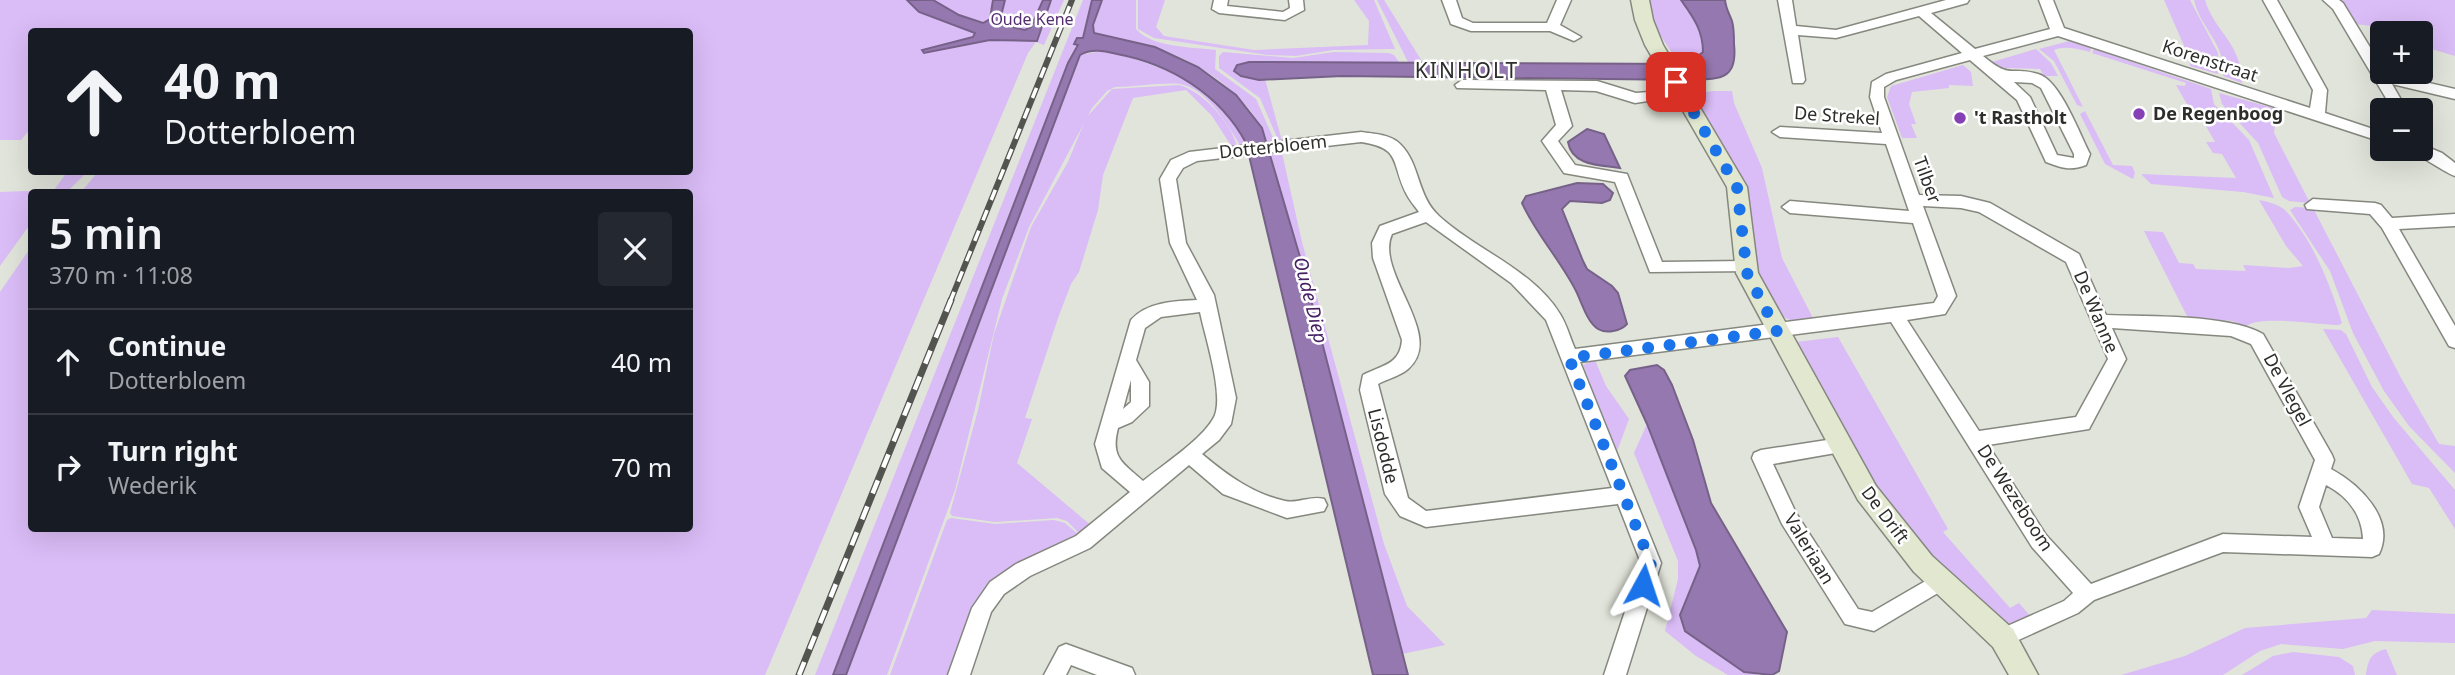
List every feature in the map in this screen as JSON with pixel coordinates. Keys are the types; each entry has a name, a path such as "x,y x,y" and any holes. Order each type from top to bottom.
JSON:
{"street":[{"path":"1221,0 1219,9 1285,16 1297,10 1296,0"},
{"path":"1449,0 1456,21 1465,26 1552,27 1574,37"},
{"path":"1552,27 1564,0"},
{"name":"De Drift","path":"1640,0 1644,20 1654,45 1737,187 1746,267 1777,331 1840,446 1867,493 1923,564 2003,638 2024,675"},
{"path":"1785,0 1798,80"},
{"path":"1789,30 1836,34 1962,0"},
{"path":"2046,0 2057,31"},
{"path":"2270,0 2320,90 2317,116"},
{"path":"2330,0 2338,6 2370,58"},
{"path":"1921,11 1972,55 1998,76 2024,97 2051,158 2070,165 2081,161 2081,154 2047,85 2035,78 1998,76"},
{"name":"Tilber","path":"1569,358 1933,311 1947,296 1877,97 1877,86 1891,77 2057,31"},
{"name":"Korenstraat","path":"2057,31 2370,133"},
{"path":"2412,84 2455,94"},
{"path":"1462,85 1597,86 1635,98 1682,92"},
{"path":"1552,86 1564,126 1550,141 1570,169 1621,178 1656,268 1746,267"},
{"name":"De Strekel","path":"1780,132 1891,139"},
{"name":"Dotterbloem","path":"959,675 982,608 998,588 1023,570 1083,542 1219,428 1227,398 1208,305 1178,243 1168,179 1173,167 1187,158 1361,137 1388,143 1403,159 1413,192 1429,215 1517,279 1553,317 1651,564 1615,675"},
{"path":"2433,155 2455,171"},
{"name":"De Wanne","path":"1913,200 1961,202 1984,207 2073,258 2117,359 2082,424 1976,439"},
{"path":"2314,205 2375,209 2388,224 2455,341"},
{"path":"1790,207 1920,218"},
{"name":"Lisdodde","path":"1429,215 1386,230 1380,244 1412,340 1410,355 1403,363 1369,380 1369,390 1395,494 1401,506 1411,515 1426,519 1625,495"},
{"path":"2388,224 2455,220"},
{"path":"1143,492 1109,462 1104,444 1111,423 1126,417 1140,406 1143,391 1140,374 1127,362 1137,325 1143,317 1155,312 1208,305"},
{"name":"De Wezeboom","path":"1896,316 2039,541 2087,594"},
{"name":"De Vlegel","path":"2100,321 2231,329 2253,336 2264,347 2325,460 2321,472"},
{"name":"Valeriaan","path":"1840,446 1762,458 1789,518 1852,617 1874,622 1941,581"},
{"path":"1189,455 1230,488 1287,510 1317,505"},
{"path":"2003,638 2071,607 2087,594 2223,543 2372,548 2374,538 2371,522 2350,491 2321,472 2309,507 2326,546"},
{"path":"1055,675 1066,654 1124,675"}],"green space":[{"name":"Oude Kene","path":"0,0 907,0 920,12 975,33 973,37 923,50 925,53 973,42 1028,39 959,15 931,0 1064,0 1044,45 1036,42 1028,53 765,675 0,675 0,292 28,251 28,532 693,532 693,189 84,189 95,175 693,175 693,28 28,28 28,132 21,140 0,140"},
{"path":"1083,0 1092,0 1083,38 1077,38 1074,43 1079,45 1068,63 833,675 815,675"},
{"path":"1102,0 1136,0 1136,29 1152,40 1174,46 1216,50 1215,69 1256,99 1275,142 1267,143 1260,126 1238,96 1207,72 1156,48 1093,33 1093,25"},
{"path":"1138,0 1165,0 1156,27 1164,36 1254,50 1368,45 1369,21 1354,0 1374,0 1395,49 1333,50 1296,56 1268,55 1154,38 1138,29"},
{"path":"1377,0 1384,0 1423,63 1408,62"},
{"path":"1648,0 1681,0 1701,31 1703,51 1694,62 1679,64 1656,27"},
{"path":"2164,0 2190,0 2218,53 2218,74 2190,66 2189,57"},
{"path":"2194,0 2205,0 2237,57 2242,83 2223,76 2221,54 2197,11"},
{"path":"2334,0 2455,0 2455,56 2433,50 2433,21 2370,21 2370,26 2354,24"},
{"path":"2069,41 2091,48 2090,52 2067,48 2054,50 2083,107 2077,105 2054,61 2039,49"},
{"path":"2036,49 2051,63 2058,76 2044,76 2040,69 2006,68 2008,74 1993,66 1992,62"},
{"path":"2094,49 2211,89 2214,104 2249,140 2274,198 2243,192 2151,184 2141,174 2236,178 2222,154 2213,153 2206,142 2215,142 2203,121 2193,121 2190,116 2193,115 2176,85 2185,86 2186,83 2092,53"},
{"path":"1102,51 1166,70 1207,93 1238,125 1247,145 1240,145 1208,100 1190,87 1180,84 1115,87 1107,91 1092,108 1029,227 1002,299 955,490 887,675 846,675 1080,55"},
{"path":"1223,52 1293,58 1334,52 1388,53 1394,55 1399,62 1243,63 1241,76 1265,79 1282,141 1279,142 1260,98 1219,68 1219,56"},
{"path":"1963,65 1971,72 1973,86 1949,85 1949,88 1912,92 1909,104 1916,124 1911,124 1917,138 1902,138 1887,97 1891,86"},
{"path":"1179,85 1198,94 1215,109 1237,146 1232,147 1212,116 1186,90 1133,98 1103,175 1098,210 1079,272 1071,284 1058,318 1025,418 1032,419 1017,463 1093,527 1081,535 1067,521 1057,518 995,522 952,516 950,513 978,410 994,334 1031,227 1068,162 1086,118 1112,89"},
{"path":"1732,91 1734,103 1762,168 1782,258 1814,320 1794,322 1782,316 1761,282 1750,237 1690,94"},
{"path":"2219,93 2277,109 2274,133 2310,203 2289,201 2282,197 2258,143 2222,104"},
{"path":"2085,111 2113,165 2132,166 2135,173 2133,179 2105,164 2080,114"},
{"path":"1282,153 1302,242 1384,544 1407,606 1445,645 1402,654 1271,154"},
{"path":"65,175 84,175 70,189 55,189"},
{"path":"28,191 28,227 0,266 0,192"},
{"path":"2259,200 2285,210 2304,235 2320,263 2332,293 2342,323 2339,325 2262,321 2245,327 2233,321 2188,318 2144,231 2163,232 2179,263 2193,264 2196,269 2246,271 2243,265 2289,268 2303,266 2286,246"},
{"path":"2295,207 2313,208 2401,378 2439,444 2455,446 2455,473 2409,426 2384,391 2353,333 2330,271 2290,210"},
{"path":"2323,329 2341,330 2346,334 2372,387 2393,417 2455,490 2455,529 2429,488 2412,484"},
{"path":"1838,337 1948,529 1943,532 2010,608 2019,603 2030,616 2011,624 1991,616 1895,516 1795,350 1796,342"},
{"path":"1595,360 1606,386 1629,419 1616,454 1583,365"},
{"path":"1647,424 1700,566 1680,615 1744,672 1759,675 1728,675 1696,656 1665,631 1678,579 1678,561 1634,453"},
{"path":"951,518 995,524 1054,520 1065,523 1080,536 1017,565 952,675 890,675 947,520"},
{"path":"2372,610 2455,614 2455,643 2375,641 2343,649 2281,644 2260,651 2223,675 2121,675 2185,656 2245,628 2366,618"},
{"path":"2386,649 2397,675 2366,675 2371,658"},
{"path":"2293,652 2339,657 2353,666 2355,675 2242,675 2273,656"}],"water":[{"path":"907,0 933,0 959,15 983,23 990,19 993,0 1005,0 999,24 1025,30 1031,27 1043,0 1051,0 1037,41 990,40 924,53 922,50 973,37 975,33 919,12"},
{"name":"Oude Diep","path":"1092,0 1102,0 1093,25 1094,33 1155,47 1198,67 1236,95 1262,128 1300,257 1408,675 1373,675 1246,143 1222,110 1192,84 1156,65 1107,52 1089,51 1080,55 846,675 833,675 1068,63 1078,45 1074,44 1077,38 1083,38"},
{"path":"1681,0 1725,0 1733,27 1734,56 1733,65 1724,76 1688,80 1342,76 1259,80 1241,76 1234,71 1237,65 1249,62 1688,64 1703,52 1703,44 1690,12"},
{"path":"1587,129 1604,134 1620,168 1588,163 1575,156 1568,142"},
{"path":"1577,183 1603,184 1613,193 1610,200 1602,203 1570,201 1562,209 1587,269 1618,293 1627,324 1617,330 1601,331 1591,322 1570,280 1522,203 1526,196"},
{"path":"1657,365 1664,370 1672,385 1693,440 1711,503 1787,632 1779,671 1772,675 1744,672 1685,631 1680,615 1700,566 1647,424 1625,376 1630,370"}],"railway":[{"path":"950,302 1072,0"},
{"path":"799,675 951,300"}],"place":[{"name":"De Regenboog","path":"2139,114"},
{"name":"'t Rastholt","path":"1960,118"}],"district":[{"name":"KINHOLT","path":"1467,71"}],"route":[{"path":"1643,585 1651,564 1569,358 1777,331 1747,273 1737,187 1676,82"}]}
